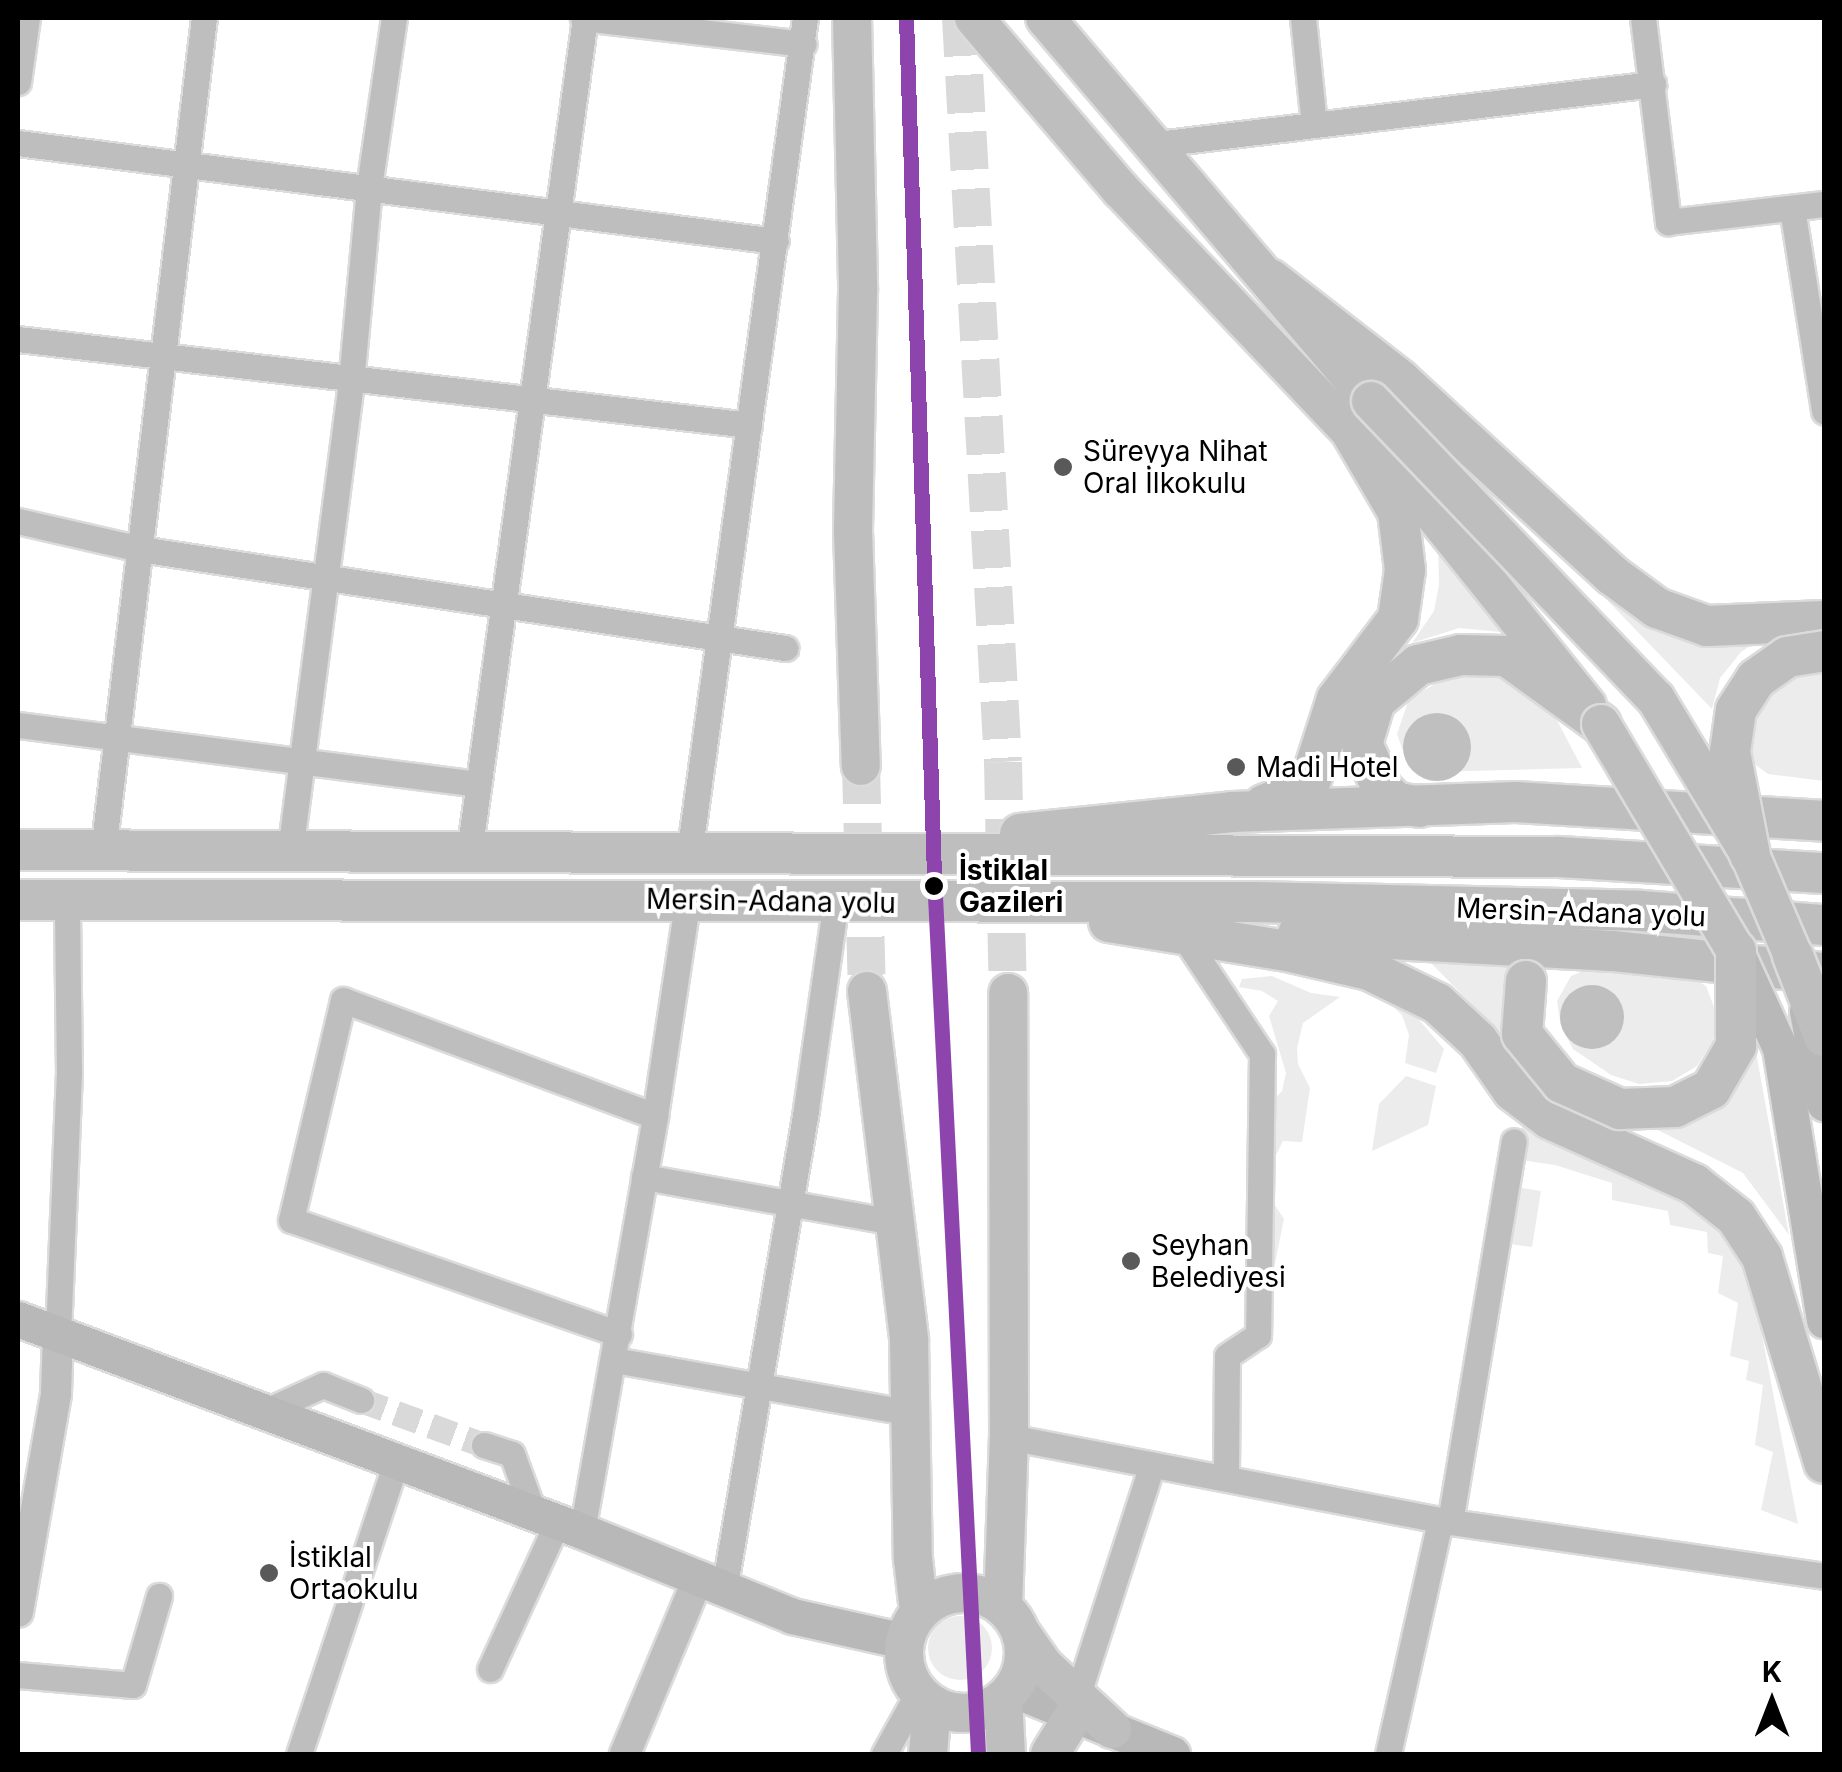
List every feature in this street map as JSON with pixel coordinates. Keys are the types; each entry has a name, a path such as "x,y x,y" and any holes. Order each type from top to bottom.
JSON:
{"highway":[{"path":"1270,279 1400,380 1612,575 1657,608 1706,626 1824,621"},
{"path":"1232,812 1281,801 1309,786 1338,699 1398,620 1406,570 1398,512 1361,417"},
{"path":"1750,855 1730,752 1736,710 1756,679 1788,657 1824,651"},
{"path":"1419,808 1394,802 1383,790 1362,744 1375,701 1418,665 1461,655 1508,656 1601,724"},
{"path":"819,855 1232,812 1516,802 1820,820"},
{"name":"Mersin-Adana yolu","path":"18,850 1559,857 1824,873"},
{"name":"Mersin-Adana yolu","path":"18,900 688,899 1525,908 1824,925"},
{"path":"926,902 1105,921 1809,964 1824,1036"},
{"path":"1105,921 1368,970 1437,1003 1478,1041 1513,1092 1550,1119 1694,1184 1736,1217 1762,1258 1824,1463"},
{"path":"1613,951 1550,958 1526,981 1522,1034 1562,1083 1620,1109 1674,1107 1712,1089 1736,1046 1736,951"}],"main road":[{"path":"852,18 858,291 853,531 861,766"},
{"path":"974,18 1121,190 1656,699 1750,855 1809,964 1824,1103"},
{"path":"1044,18 1149,145 1270,279 1415,492 1601,724 1736,951 1780,1048 1824,1320"},
{"path":"867,991 913,1412 912,1626 908,1677 925,1699 968,1714 1008,1694 1076,1705"},
{"path":"1006,1754 1008,1694 1025,1652 1012,1620 1008,993"},
{"path":"18,1320 266,1411 792,1616 912,1626"},
{"path":"912,1626 934,1600 970,1592 1012,1620 1076,1705 1112,1729 1172,1754"},
{"path":"925,1699 928,1754"},
{"path":"1050,1754 1076,1705"}],"street":[{"path":"18,82 27,18"},
{"path":"103,851 204,18"},
{"path":"290,852 351,382 368,187 394,18"},
{"path":"468,853 584,18 803,44"},
{"path":"689,854 805,18"},
{"path":"1303,18 1314,124"},
{"path":"1643,18 1668,222 1824,204"},
{"path":"1149,145 1652,84"},
{"path":"18,143 776,241"},
{"path":"1792,208 1824,411"},
{"path":"18,339 351,382 749,426"},
{"path":"18,521 140,549 785,648"},
{"path":"18,724 478,784"},
{"path":"18,1612 56,1394 69,1074 67,898"},
{"path":"490,1669 558,1523 616,1347 688,899"},
{"path":"625,1754 712,1583 758,1383 791,1202 836,900"},
{"path":"1182,934 1262,1054 1258,1335 1227,1356 1226,1477"},
{"path":"655,1116 343,1000 291,1220 616,1347 758,1383 913,1412"},
{"path":"1388,1754 1445,1521 1514,1141"},
{"path":"644,1178 894,1222"},
{"path":"266,1411 324,1386 360,1400"},
{"path":"1009,1437 1445,1521 1824,1576"},
{"path":"484,1445 512,1454 558,1523"},
{"path":"299,1754 396,1462"},
{"path":"1076,1705 1152,1464"},
{"path":"18,1675 134,1685 159,1596"},
{"path":"884,1754 925,1699"}],"shaded area":[{"path":"1506,495 1606,584 1765,636 1741,652 1720,678 1712,709"},
{"path":"1438,538 1511,633 1459,628 1412,643 1434,611 1439,585"},
{"path":"1824,669 1824,781 1768,774 1753,763 1750,750 1752,725 1772,687 1782,679"},
{"path":"1503,676 1550,707 1582,768 1430,772 1408,766 1397,734 1409,699 1447,677"},
{"path":"1437,713 1450,715 1461,723 1469,734 1469,760 1461,771 1450,779 1437,781 1424,779 1413,771 1405,760 1403,747 1405,734 1413,723 1424,715"},
{"path":"1415,947 1523,951 1508,974 1521,1054"},
{"path":"1596,966 1696,980 1706,986 1717,1015 1713,1041 1697,1066 1672,1081 1639,1084 1611,1075 1573,1049 1561,1026 1557,1001 1571,976"},
{"path":"1272,976 1311,993 1340,997 1303,1023 1297,1048 1298,1064 1310,1088 1302,1142 1283,1141 1269,1169 1267,1193 1284,1219 1265,1312 1245,1295 1252,1194 1267,1107 1282,1091 1286,1073 1269,1016 1278,1001 1262,991 1239,987 1242,979"},
{"path":"1592,985 1615,994 1624,1017 1615,1040 1592,1049 1569,1040 1560,1017 1569,994"},
{"path":"1375,990 1403,1001 1444,1049 1436,1073 1405,1063 1409,1035 1402,1015"},
{"path":"1756,1052 1789,1235 1743,1173 1650,1126 1717,1105"},
{"path":"1406,1076 1436,1086 1428,1125 1372,1151 1379,1104"},
{"path":"1525,1117 1678,1188 1746,1251 1798,1524 1761,1510 1773,1452 1755,1445 1763,1385 1746,1380 1749,1361 1730,1356 1738,1303 1718,1293 1723,1256 1708,1253 1707,1232 1670,1225 1668,1211 1612,1200 1612,1183 1555,1165 1514,1159"},
{"path":"1503,1185 1541,1191 1532,1247 1494,1242"},
{"path":"960,1616 983,1625 992,1648 983,1671 960,1680 937,1671 928,1648 937,1625"}],"tunnel":[{"path":"961,18 1003,762 1008,993"},
{"path":"861,766 867,991"},
{"path":"361,1400 484,1445"}],"transit line":[{"path":"906,18 934,876 978,1754"}],"place":[{"name":"Süreyya Nihat Oral İlkokulu","path":"1063,467"},
{"name":"Madi Hotel","path":"1236,767"},
{"name":"İstiklal Gazileri","path":"934,886"},
{"name":"Seyhan Belediyesi","path":"1131,1261"},
{"name":"İstiklal Ortaokulu","path":"269,1573"}]}
